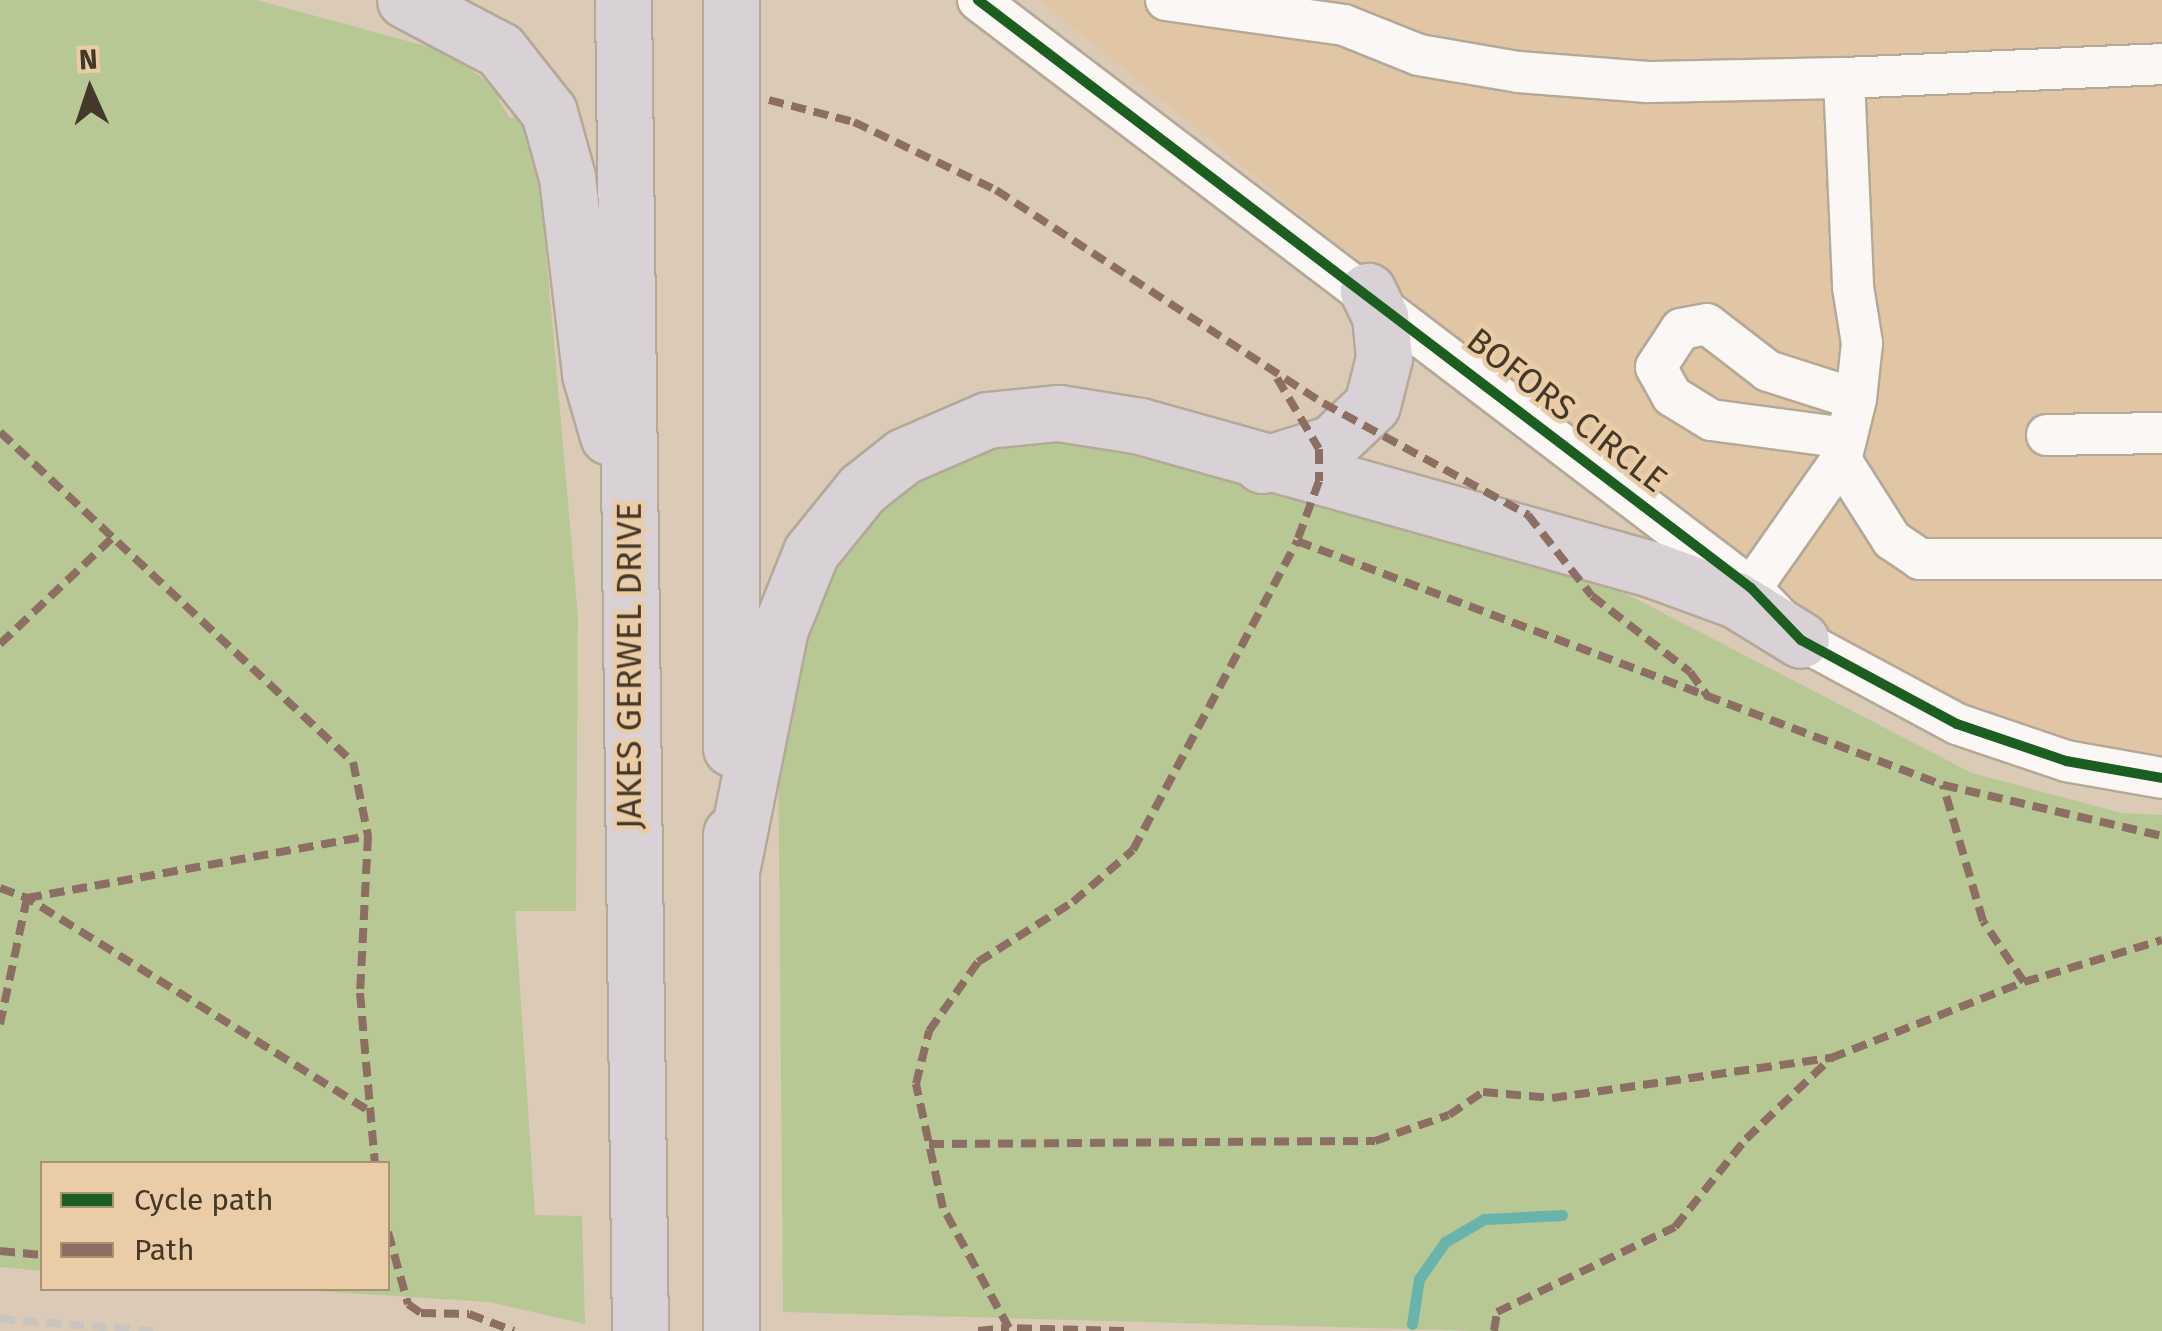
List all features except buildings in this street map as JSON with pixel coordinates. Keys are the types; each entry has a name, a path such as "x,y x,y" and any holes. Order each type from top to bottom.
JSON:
{"highway":[{"path":"405,0 500,50 549,112 567,177 590,374 628,496"},
{"name":"JAKES GERWEL DRIVE","path":"623,0 630,910 640,1331"},
{"path":"731,0 732,1331"},
{"path":"1262,465 1332,442 1372,405 1384,358 1380,316 1368,291"},
{"path":"731,893 794,586 826,530 893,464 987,420 1059,412 1140,426 1262,465 1648,568 1736,600 1801,640"}],"street":[{"name":"BOFORS CIRCLE","path":"978,0 1368,291 1751,588 1801,640 1957,724 2066,762 2162,778"},
{"path":"1166,0 1344,12 1420,55 1518,72 1648,82 2162,64"},
{"path":"1751,588 1844,449 1856,398 1862,344 1852,286 1844,78"},
{"path":"1856,398 1768,370 1707,324 1681,329 1656,366 1672,396 1711,420 1844,449 1892,540 1920,559 2162,559"},
{"path":"2047,435 2162,433"}],"shaded area":[{"path":"1040,0 2162,0 2162,760 2002,722 1828,646"}],"green space":[{"path":"0,0 257,0 448,52 502,93 499,101 510,118 520,117 539,172 578,616 576,911 515,911 535,1215 582,1216 585,1324 489,1302 316,1291 390,1291 390,1161 40,1161 40,1271 0,1267"},
{"path":"995,437 1140,443 1615,588 1972,773 2122,813 2162,815 2162,1331 1475,1331 783,1312 778,740 801,613 893,485"}],"waterway":[{"path":"1412,1324 1419,1279 1445,1242 1484,1219 1562,1215"}],"railway":[{"path":"0,1319 156,1331"}],"marked path":[{"path":"769,100 854,122 996,190 1323,403 1528,515 1592,596 1690,672 1709,698"},
{"path":"1277,378 1319,449 1319,481 1297,541 1943,785 2162,836"},
{"path":"0,432 353,762 368,836 360,993 375,1161"},
{"path":"0,644 111,539"},
{"path":"1124,1331 1009,1328 943,1208 916,1084 929,1031 978,962 1073,902 1133,850 1297,541"},
{"path":"1494,1331 1497,1312 1675,1227 1746,1139 1831,1058 2024,982 1983,921 1943,785"},
{"path":"366,1109 27,898 368,836"},
{"path":"0,888 27,898 0,1024"},
{"path":"2024,982 2162,940"},
{"path":"929,1144 1375,1141 1449,1115 1483,1092 1552,1098 1831,1058"},
{"path":"390,1239 408,1304 421,1313 469,1314 514,1331"},
{"path":"0,1251 40,1255"},
{"path":"978,1331 1009,1328"}],"cycle path":[{"path":"978,0 1751,588 1801,640 1957,724 2066,761 2162,778"}]}
